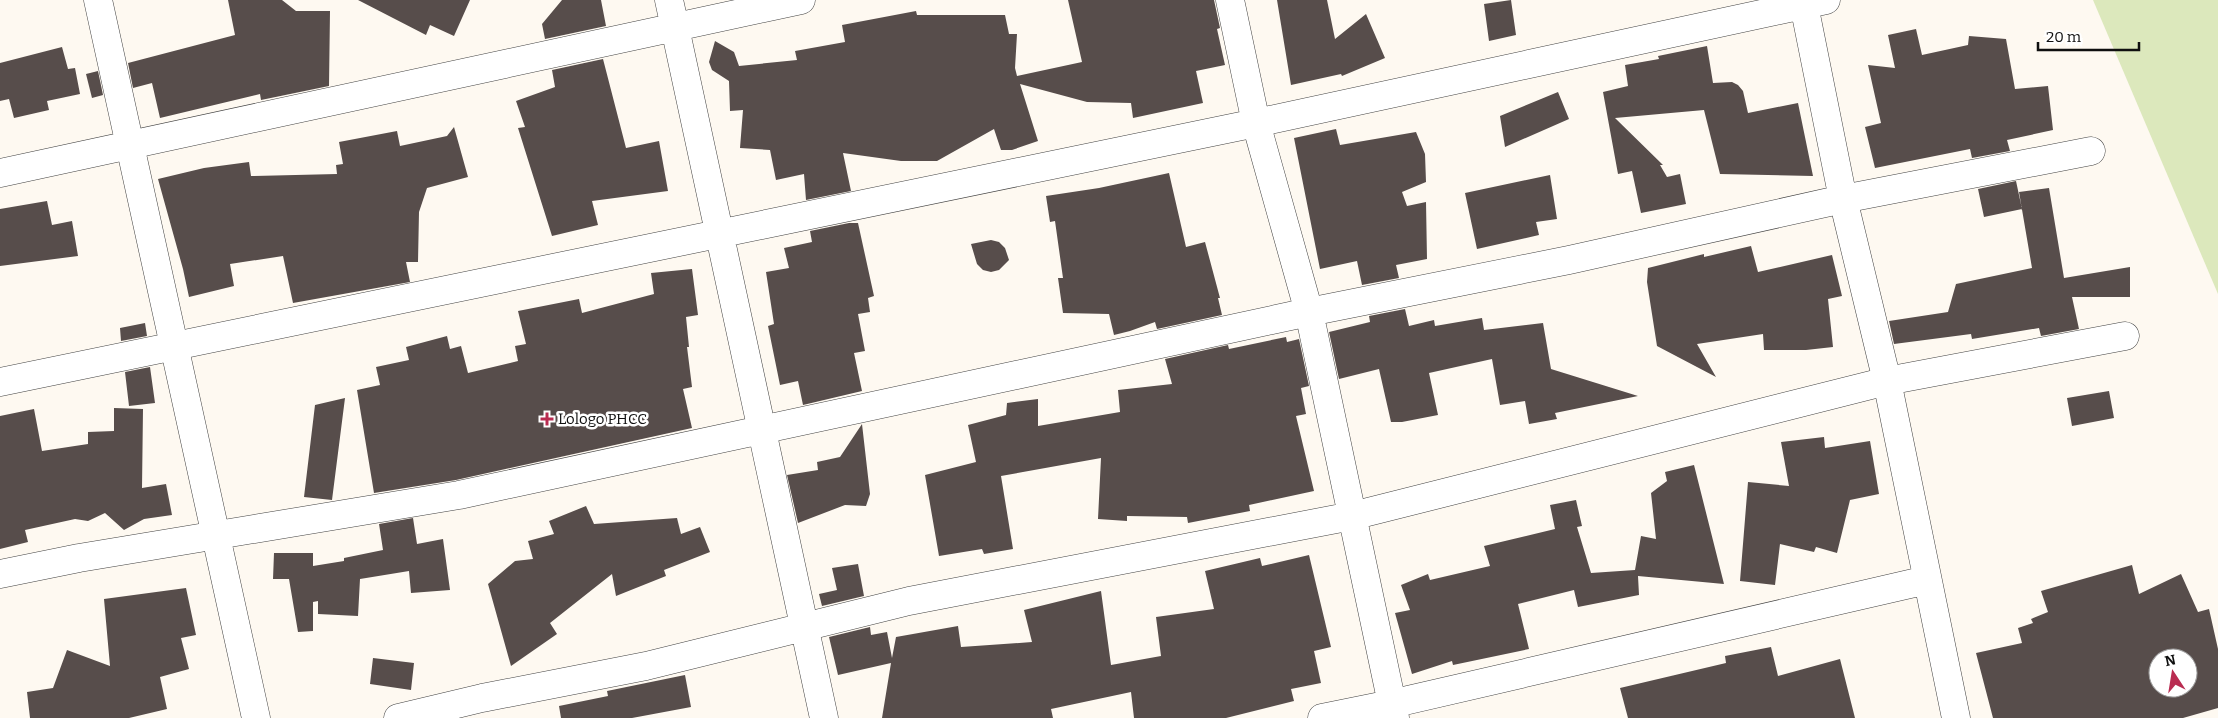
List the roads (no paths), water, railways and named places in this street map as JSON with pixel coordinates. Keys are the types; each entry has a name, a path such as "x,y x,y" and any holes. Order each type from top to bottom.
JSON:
{"street":[{"path":"98,0 256,718"},
{"path":"669,0 824,718"},
{"path":"0,173 801,0"},
{"path":"1230,0 1256,123 1309,312 1393,711"},
{"path":"0,382 1256,123 1811,2 1843,199 1887,381 1956,718"},
{"path":"0,574 79,558 458,495 1309,312 1569,260 1843,199 2091,151"},
{"path":"398,718 482,698 646,666 909,601 1352,516 1887,381 2125,336"},
{"path":"1322,718 1393,711 1927,580"}],"place":[{"name":"Lologo PHCC","path":"547,419"}]}
